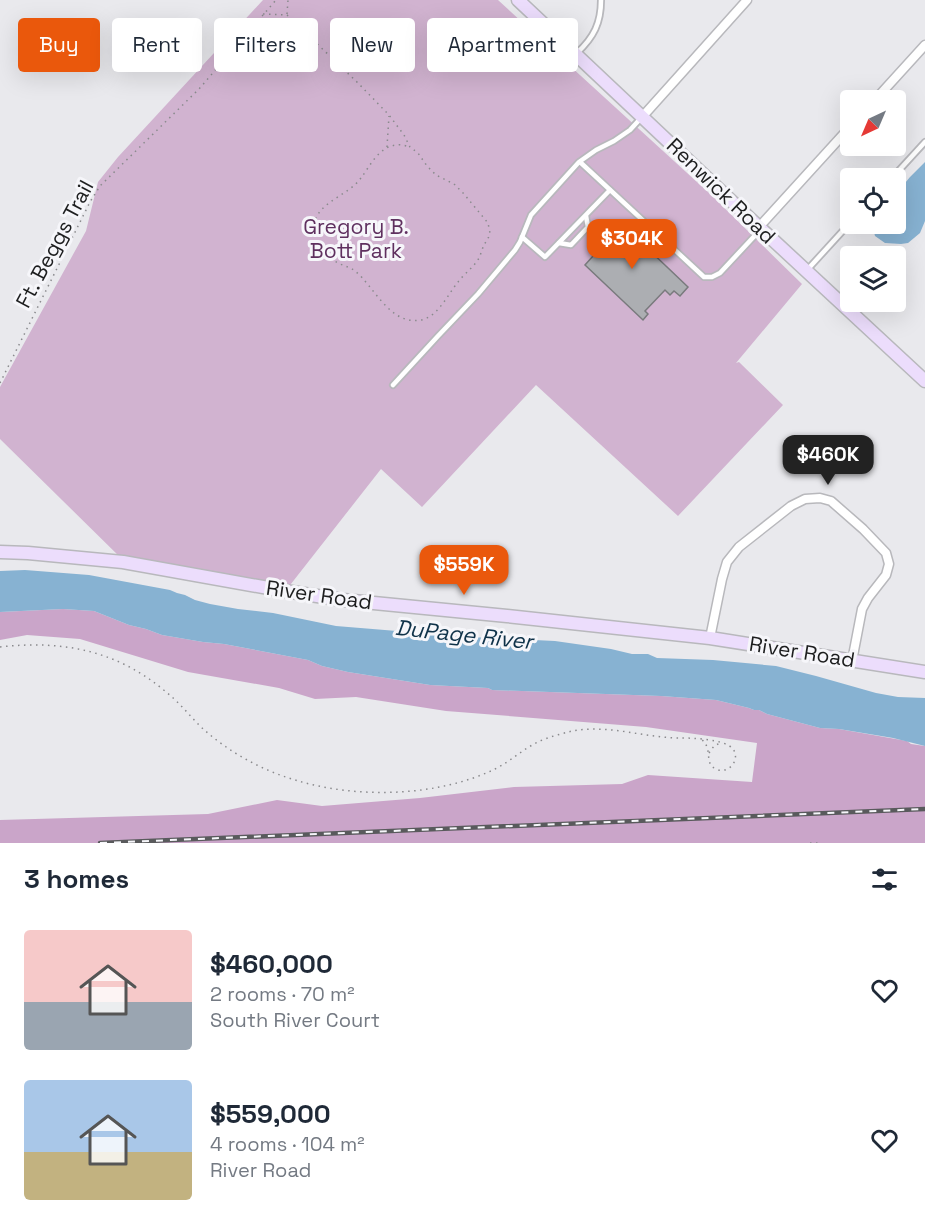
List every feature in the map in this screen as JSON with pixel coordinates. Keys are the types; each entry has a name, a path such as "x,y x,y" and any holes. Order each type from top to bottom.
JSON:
{"street":[{"name":"Renwick Road","path":"518,0 537,18"},
{"path":"643,116 747,0"},
{"path":"884,90 925,45"},
{"name":"Renwick Road","path":"578,56 925,381"},
{"path":"760,228 840,138"},
{"path":"710,638 727,562 739,547 791,506 806,499 820,498 831,501 863,529 886,553 889,564 886,575 862,609 852,661"},
{"name":"River Road","path":"0,552 123,562 343,600 710,638 925,672"}],"lane":[{"path":"578,52 586,45 594,32 601,15 601,0"},
{"path":"393,385 515,250 531,215 580,162 630,130 643,116"},
{"path":"901,168 925,142"},
{"path":"580,162 704,277 712,278 720,273 760,228"},
{"path":"522,237 545,257 610,190"},
{"path":"559,243 571,245 588,227 586,216"},
{"path":"806,271 840,234"}],"path":[{"name":"Ft. Beggs Trail","path":"0,383 100,186 199,89 276,0"},
{"path":"287,15 288,0"},
{"path":"263,14 287,15 389,115 410,147 418,153 427,166 436,175 454,184 488,223 490,233 479,258 441,306 423,320 413,321 389,310 366,280 352,268 338,264 318,248 313,238 316,215 359,181 372,160 387,148 396,145 410,147"},
{"path":"387,148 389,115"},
{"path":"0,647 57,645 74,647 116,660 136,670 165,691 202,727 239,755 294,780 340,790 395,791 460,783 510,761 537,742 556,735 594,728 668,737 701,739 721,742 733,748 735,761 731,768 719,771 712,768 707,746 701,739"},
{"path":"709,753 721,742"},
{"path":"810,843 822,843"}],"green space":[{"name":"Gregory B. Bott Park","path":"263,0 498,0 518,18 427,18 427,72 577,72 709,193 802,284 736,363 739,362 783,405 678,516 536,385 422,507 381,469 287,589 124,561 0,439 0,387 86,231 98,182 197,72 202,72 202,66 214,53 214,72 318,72 318,18 246,18"}],"shaded area":[{"path":"63,609 94,611 162,635 224,644 308,660 348,672 430,685 716,700 820,728 839,729 907,741 911,744 925,746 925,843 0,843 0,820 208,814 277,800 322,806 514,787 622,784 648,775 752,782 757,743 646,727 446,711 356,697 315,699 279,688 188,672 80,639 27,635 0,640 0,612"}],"water":[{"path":"925,162 925,221 920,233 908,243 885,243 874,234 906,234 906,182"},
{"path":"25,570 89,575 170,590 210,604 273,613 336,626 470,637 555,641 632,654 648,654 657,658 776,666 876,693 925,698 925,746 893,738 820,728 716,700 430,685 348,672 308,660 224,644 162,635 94,611 63,609 0,612 0,571"}],"building":[{"path":"620,224 635,238 637,236 688,287 680,296 674,291 670,295 665,290 645,311 648,314 643,320 585,265 602,246 596,240 609,226 614,230"}],"railway":[{"path":"100,843 925,809"}],"water label":[{"name":"DuPage River","path":"464,634"}]}
